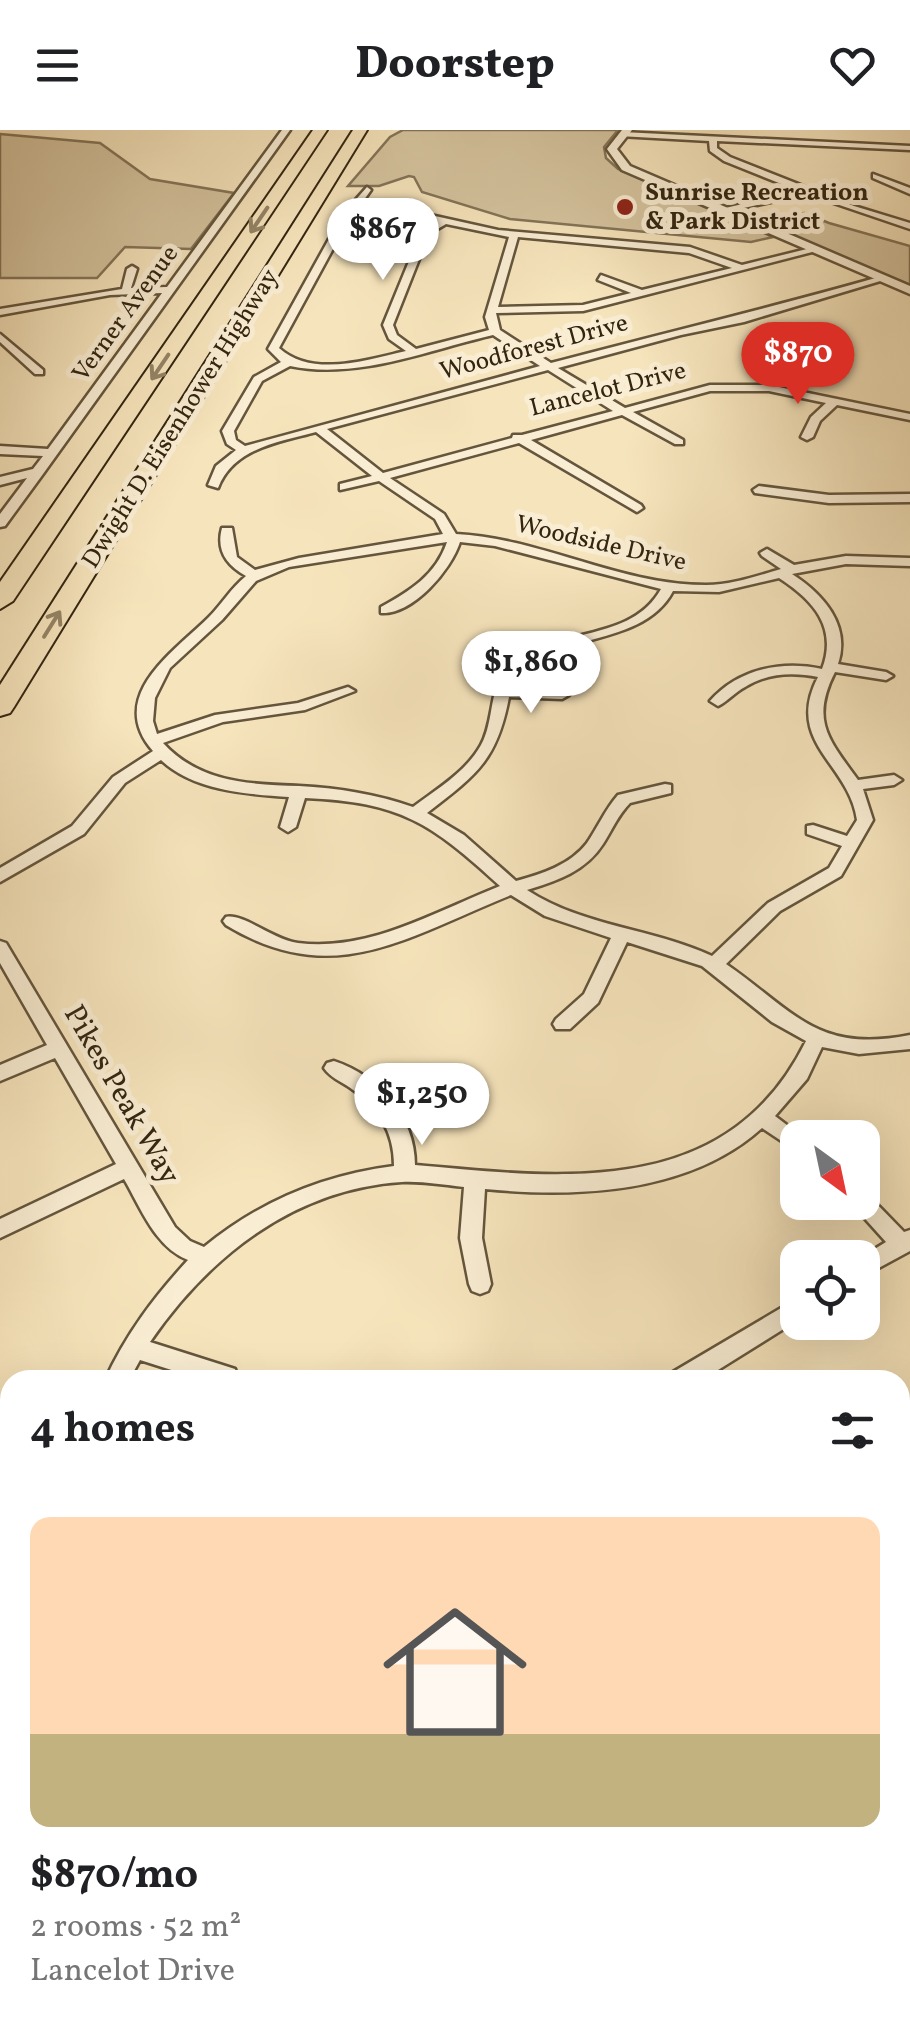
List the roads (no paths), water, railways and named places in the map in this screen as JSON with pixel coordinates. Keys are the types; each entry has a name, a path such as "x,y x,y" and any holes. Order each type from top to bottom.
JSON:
{"highway":[{"path":"303,154 307,130"},
{"name":"Dwight D. Eisenhower Highway","path":"0,601 320,130"},
{"name":"Dwight D. Eisenhower Highway","path":"0,707 360,130"},
{"path":"326,189 344,175 379,135"}],"street":[{"name":"Verner Avenue","path":"0,523 286,130"},
{"path":"910,148 813,149 624,132 612,149 622,164 910,290"},
{"path":"713,140 713,150 722,157 910,226"},
{"path":"876,176 910,191"},
{"path":"367,190 356,204 372,217"},
{"path":"724,211 808,191"},
{"path":"495,332 335,368 287,362 276,354 275,344 338,232 372,217 417,216 514,235 690,250 741,268"},
{"path":"412,350 393,338 388,324 425,232 444,221"},
{"path":"514,235 489,320 495,332 679,442"},
{"path":"492,310 572,310 815,250"},
{"path":"126,290 132,269"},
{"path":"600,278 640,293"},
{"name":"Woodforest Drive","path":"214,484 214,475 221,467 245,451 318,428 740,320 882,278"},
{"path":"0,312 80,302 126,290 171,290"},
{"path":"0,337 40,372"},
{"path":"245,451 231,442 228,431 258,379 287,362"},
{"name":"Lancelot Drive","path":"344,487 517,437 724,386 769,388 910,417"},
{"path":"807,438 815,419 833,403"},
{"path":"318,428 440,517 452,537 452,552 438,572 417,592 386,610"},
{"path":"517,437 637,508"},
{"path":"0,450 51,453"},
{"path":"0,481 39,470"},
{"path":"759,490 829,498 910,498"},
{"path":"227,532 225,549 231,561 256,576 240,587 216,618 161,670 145,711 157,747 185,770 218,782 357,797 415,814 465,842 515,889 568,919 715,964 777,1016 817,1038 863,1048 910,1042"},
{"name":"Woodside Drive","path":"256,576 301,560 409,540 452,537 496,542 669,586 729,588 848,560 910,562"},
{"path":"715,964 774,907 829,877 853,844 866,814 816,728 816,694 836,645 828,615 768,553"},
{"path":"415,814 481,758 494,734 506,678 519,664 538,653 640,620 664,600 669,586"},
{"path":"718,702 742,682 775,670 886,676"},
{"path":"0,876 49,850 84,824 119,780 157,747 220,718 300,707 348,691"},
{"path":"501,692 562,695"},
{"path":"852,786 894,780"},
{"path":"232,921 273,942 295,948 342,950 398,937 497,893 534,885 580,860 601,838 615,809 624,800 646,790 665,789"},
{"path":"288,827 299,792"},
{"path":"813,830 853,844"},
{"path":"563,1024 591,998 621,934"},
{"name":"Pikes Peak Way","path":"0,947 126,1168 174,1241 206,1257"},
{"path":"122,1370 160,1305 206,1257 243,1229 302,1196 354,1178 405,1173 566,1184 631,1178 704,1154 762,1118 792,1086 817,1038"},
{"path":"0,1073 58,1048"},
{"path":"334,1068 374,1093 388,1108 406,1146 405,1173"},
{"path":"762,1118 780,1131"},
{"path":"0,1229 126,1168"},
{"path":"475,1178 471,1238 480,1284"},
{"path":"880,1218 906,1241 880,1257"},
{"path":"697,1370 780,1319"},
{"path":"133,1347 204,1370"}],"place":[{"name":"Sunrise Recreation & Park District","path":"625,207"}]}
